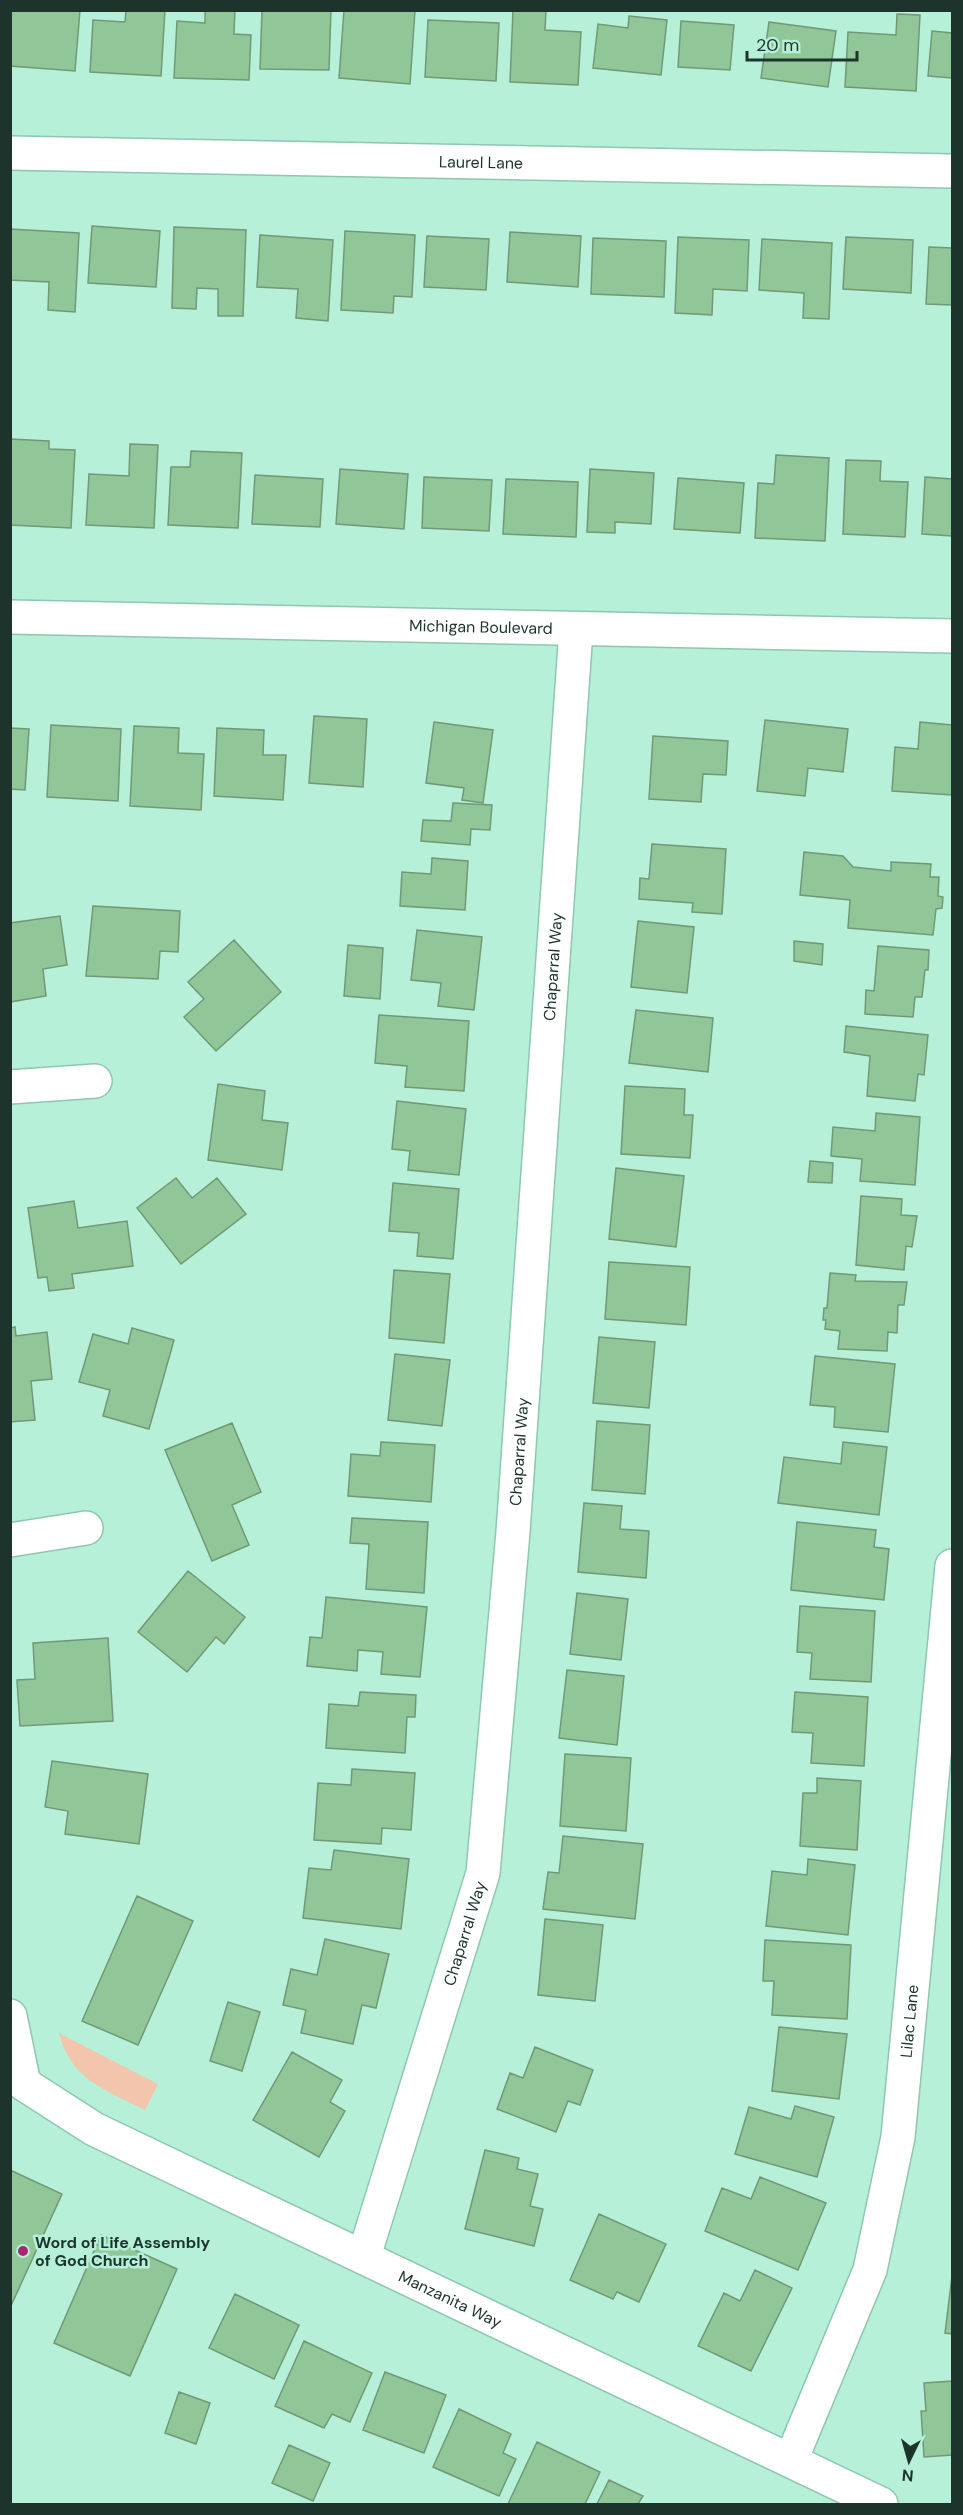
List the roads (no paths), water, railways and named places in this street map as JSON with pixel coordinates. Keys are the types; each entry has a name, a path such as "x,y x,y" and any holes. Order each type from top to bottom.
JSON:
{"street":[{"name":"Laurel Lane","path":"10,153 952,171"},
{"name":"Michigan Boulevard","path":"10,617 952,636"},
{"name":"Chaparral Way","path":"364,2256 483,1873 514,1520 576,630"},
{"path":"10,1087 95,1080"},
{"path":"10,1540 86,1528"},
{"name":"Lilac Lane","path":"791,2460 870,2270 898,2137 952,1566"},
{"path":"10,2016 17,2088"},
{"name":"Manzanita Way","path":"17,2088 93,2129 364,2256 881,2505"}],"place":[{"name":"Word of Life Assembly of God Church","path":"23,2251"}]}
